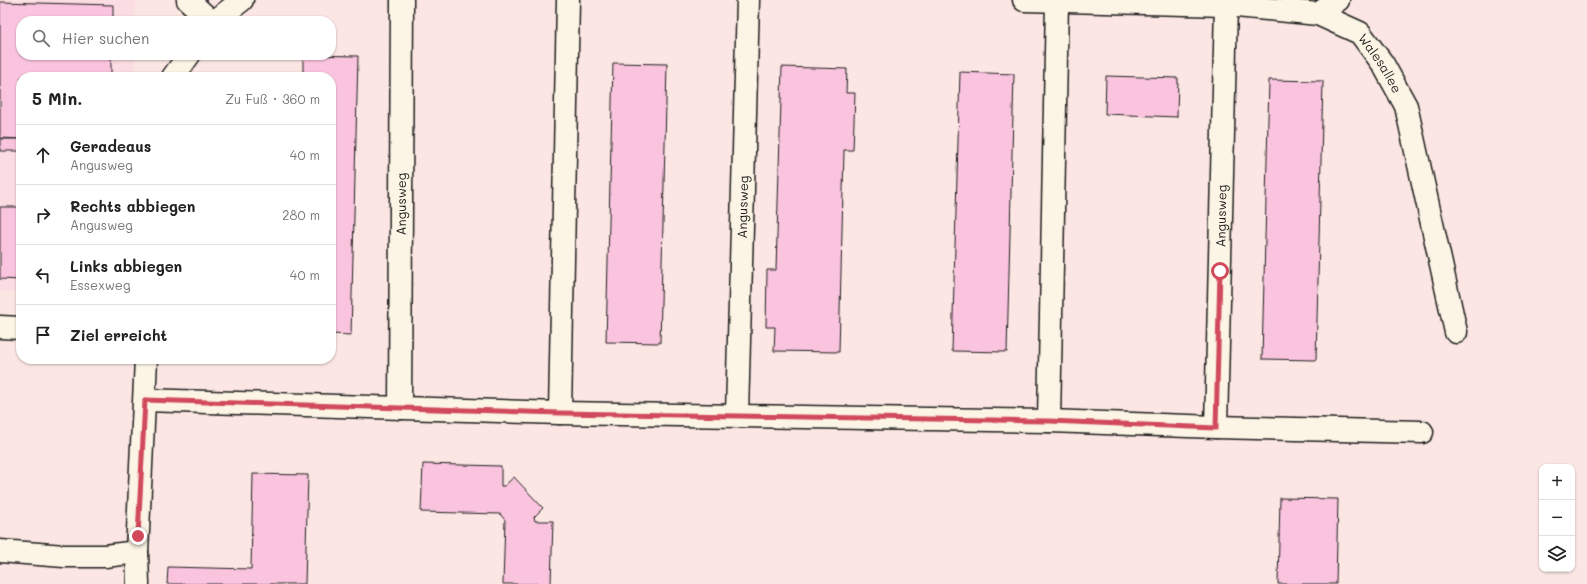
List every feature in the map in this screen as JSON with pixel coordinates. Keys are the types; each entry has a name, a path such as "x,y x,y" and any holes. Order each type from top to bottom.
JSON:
{"lane":[{"path":"188,0 206,16"},
{"path":"221,16 242,0"},
{"name":"Angusweg","path":"400,408 402,0"},
{"path":"560,413 568,0"},
{"name":"Angusweg","path":"737,415 748,0"},
{"name":"Walesallee","path":"1024,0 1226,5 1318,14 1360,33 1384,64 1406,106 1456,332"},
{"path":"1318,14 1338,0"},
{"path":"1049,421 1057,1"},
{"name":"Angusweg","path":"1216,428 1226,5"},
{"path":"177,72 185,60"},
{"path":"0,327 16,328"},
{"path":"138,584 137,552 146,364"},
{"path":"145,400 560,413 1049,421 1216,428 1422,432"},
{"path":"0,551 64,556 105,556 137,552"}],"shaded area":[{"path":"0,0 136,0 135,16 16,16 16,60 135,60 135,72 16,72 16,292 0,292"}],"building":[{"path":"0,2 113,5 113,16 16,16 16,60 111,60 111,72 16,72 16,139 0,138"},
{"path":"336,56 358,56 351,335 336,334 336,72 303,72 303,60 336,60"},
{"path":"613,63 667,64 660,343 606,342"},
{"path":"782,67 847,69 846,93 855,93 853,150 844,150 839,352 774,351 775,327 766,327 767,270 776,270"},
{"path":"960,72 1014,74 1007,352 952,351"},
{"path":"1106,76 1178,78 1177,117 1105,114"},
{"path":"1269,80 1323,81 1316,360 1262,359"},
{"path":"0,139 16,139 16,151 0,151"},
{"path":"0,207 16,207 16,280 0,279"},
{"path":"423,464 501,466 501,486 504,486 514,477 543,508 534,517 535,521 553,521 551,584 503,584 505,520 500,514 421,512"},
{"path":"253,474 308,475 305,584 167,584 168,567 251,569"},
{"path":"1280,498 1338,499 1336,584 1278,584"}],"route":[{"path":"138,536 145,400 560,413 1049,421 1216,428 1220,271"}]}
